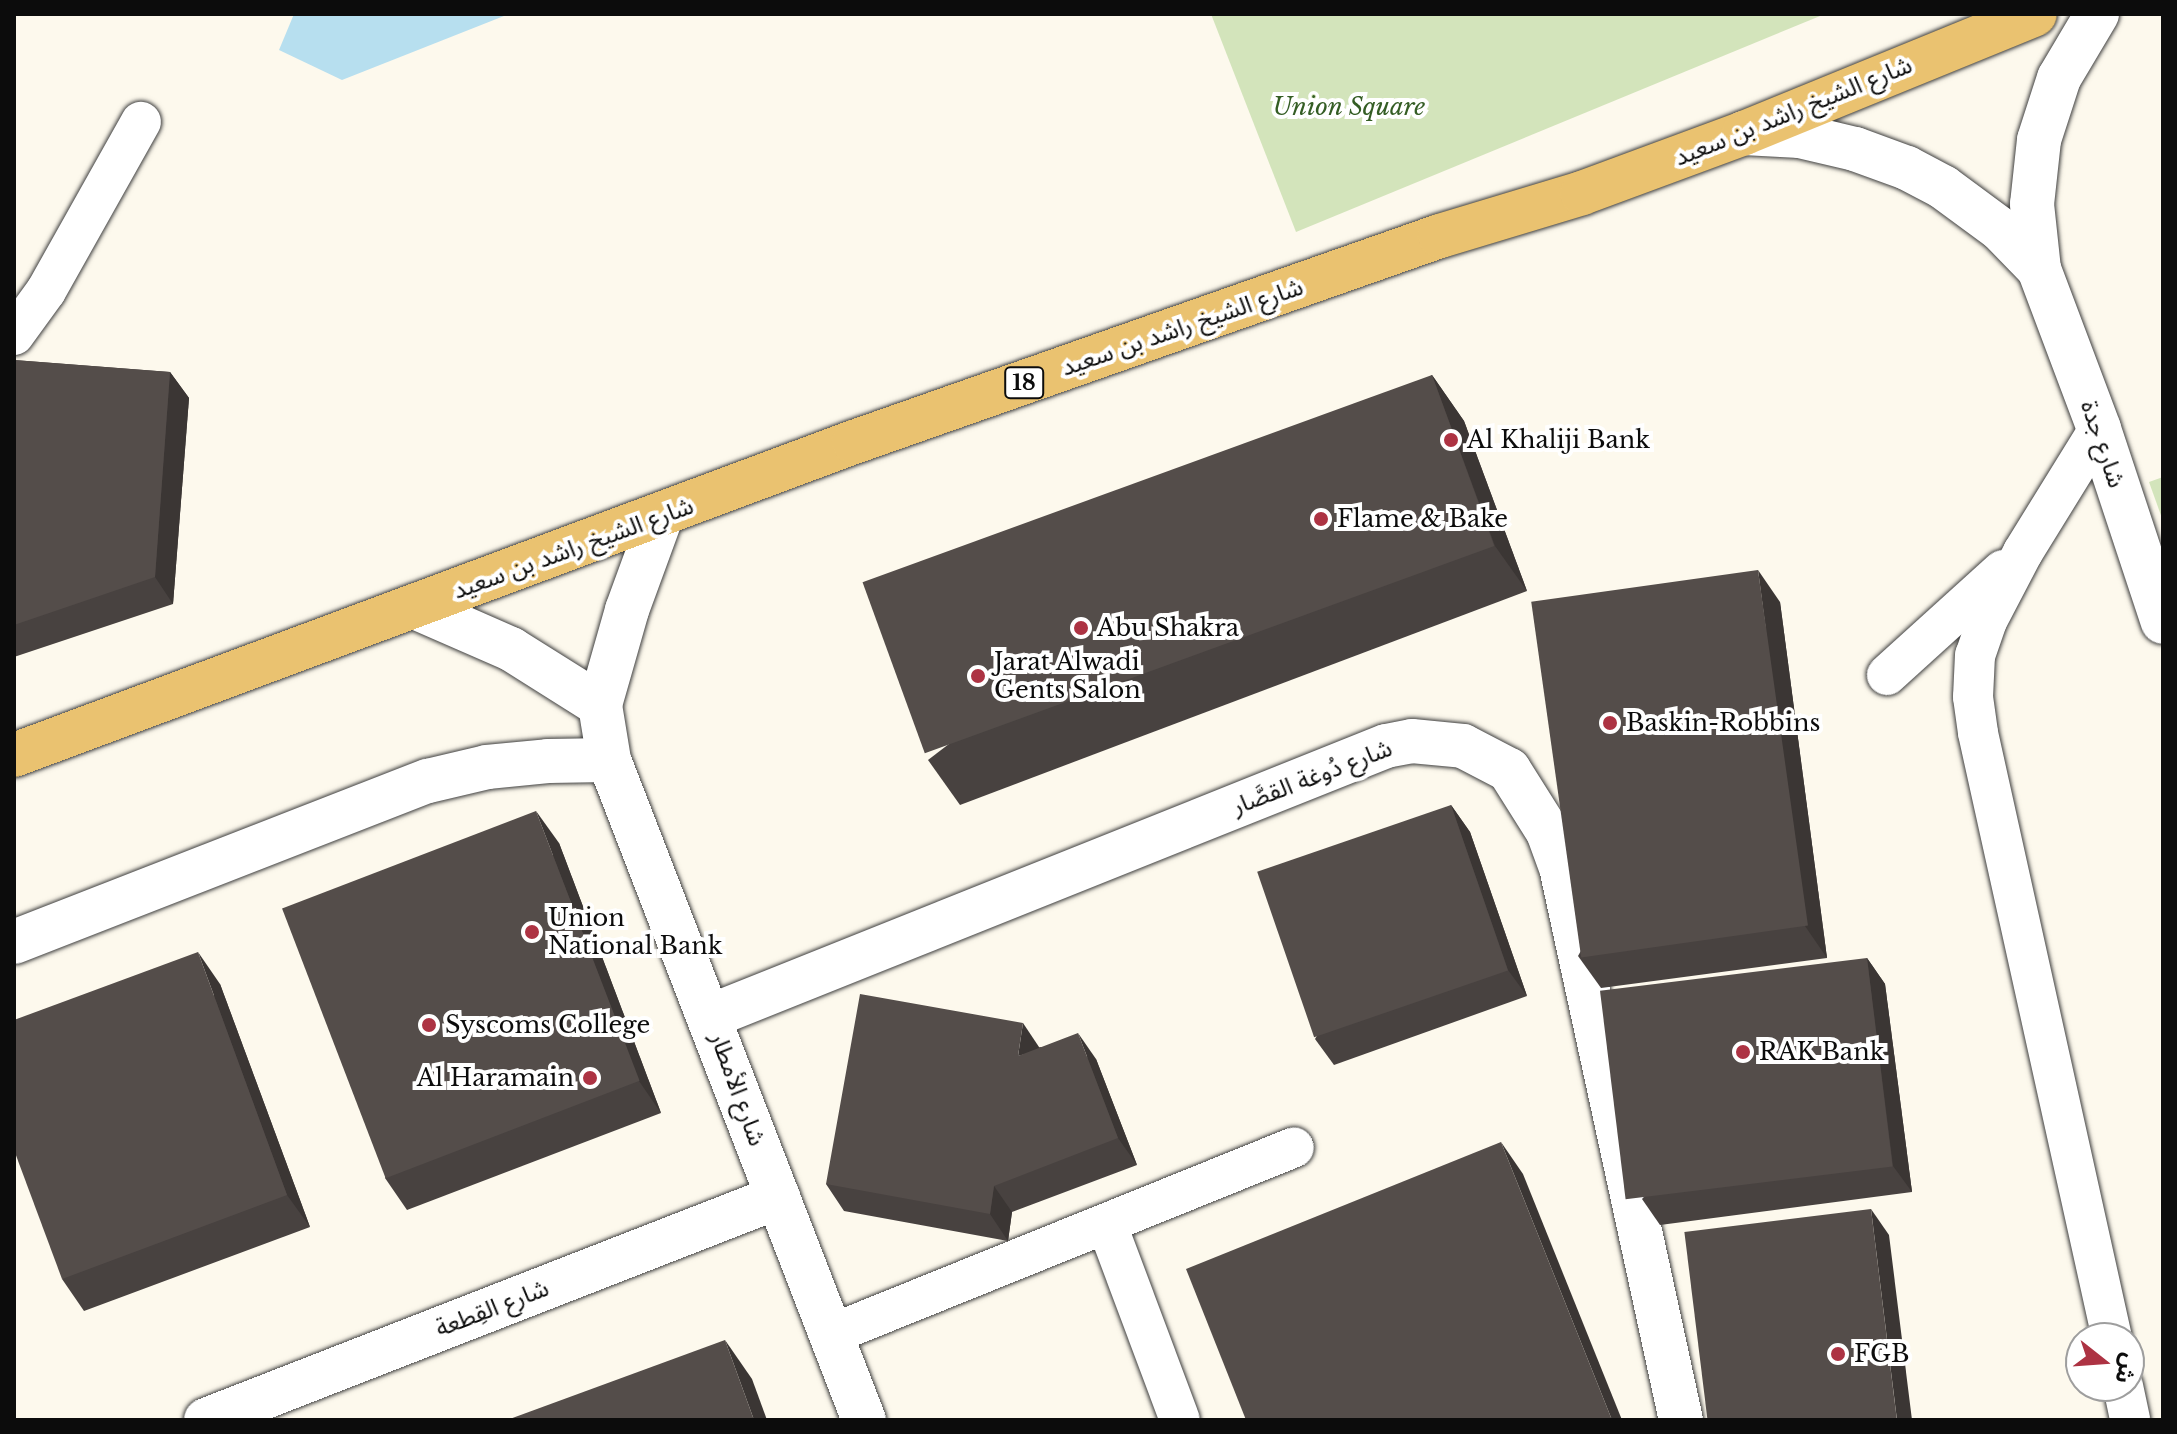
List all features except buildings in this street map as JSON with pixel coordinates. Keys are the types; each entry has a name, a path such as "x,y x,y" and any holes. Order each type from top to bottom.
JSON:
{"main road":[{"name":"شارع الشيخ راشد بن سعيد","path":"14,755 661,517 854,442 1440,236 1582,193 1744,133 2035,14"}],"street":[{"name":"شارع جدة","path":"2097,14 2059,78 2039,140 2032,204 2039,269 2099,429 2163,622"},
{"name":"شارع جدة","path":"1744,133 1800,136 1855,149 1907,168 1943,187 2000,229 2039,269"},
{"path":"415,607 511,649 600,705 627,610 661,517"},
{"name":"شارع الأمطار","path":"600,705 609,760 711,1016 864,1420"},
{"name":"شارع دُوغة القصَّار","path":"711,1016 1386,746 1412,741 1463,746 1509,770 1548,832 1561,867 1681,1420"},
{"path":"14,942 428,781 487,767 548,761 609,760"},
{"name":"شارع القِطعة","path":"206,1420 778,1197"}],"lane":[{"path":"14,335 46,291 141,122"},
{"path":"2099,429 2023,552 1987,621 1975,655 1973,697 2109,1322"},
{"path":"1887,675 2023,552"},
{"path":"832,1334 1294,1147"},
{"path":"1107,1225 1180,1420"}],"green space":[{"name":"Union Square","path":"1211,14 1825,14 1296,232"},
{"path":"2163,477 2163,521 2149,482"}],"water":[{"path":"294,14 509,14 342,80 279,50"}],"place":[{"name":"Al Khaliji Bank","path":"1451,440"},
{"name":"Flame & Bake","path":"1321,519"},
{"name":"Abu Shakra","path":"1081,628"},
{"name":"Jarat Alwadi Gents Salon","path":"978,676"},
{"name":"Baskin-Robbins","path":"1610,723"},
{"name":"Union National Bank","path":"532,932"},
{"name":"Syscoms College","path":"429,1025"},
{"name":"RAK Bank","path":"1743,1052"},
{"name":"Al Haramain","path":"590,1078"},
{"name":"FGB","path":"1838,1354"}]}
